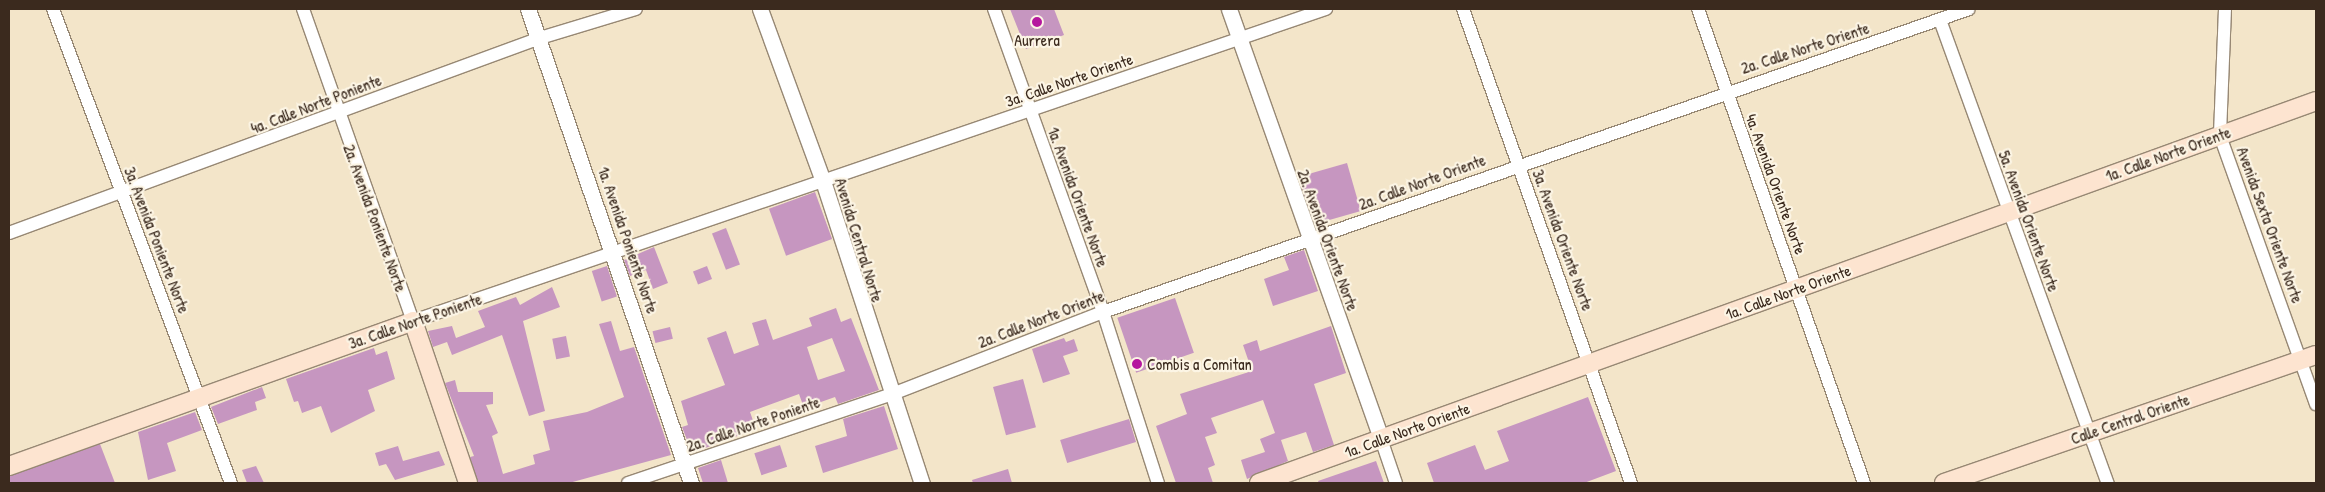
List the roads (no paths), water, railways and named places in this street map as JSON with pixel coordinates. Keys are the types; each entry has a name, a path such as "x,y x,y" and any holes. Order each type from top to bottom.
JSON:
{"main road":[{"name":"1a. Calle Norte Oriente","path":"1259,483 2316,101"},
{"name":"3a. Calle Norte Poniente","path":"9,466 413,321"},
{"name":"2a. Avenida Poniente Norte","path":"413,321 468,483"},
{"name":"Calle Central Oriente","path":"1944,483 2309,357"}],"street":[{"name":"3a. Avenida Poniente Norte","path":"53,9 231,483"},
{"name":"2a. Avenida Poniente Norte","path":"303,9 337,113 413,321"},
{"name":"1a. Avenida Poniente Norte","path":"528,9 540,38 614,253 691,483"},
{"name":"4a. Calle Norte Poniente","path":"9,233 123,195 540,38 636,9"},
{"name":"Avenida Central Norte","path":"760,9 823,181 890,395 922,483"},
{"name":"1a. Avenida Oriente Norte","path":"994,9 1103,312 1158,483"},
{"name":"2a. Avenida Oriente Norte","path":"1229,9 1238,40 1396,483"},
{"name":"3a. Calle Norte Oriente","path":"823,181 1326,9"},
{"name":"3a. Avenida Oriente Norte","path":"1463,9 1591,363 1631,483"},
{"name":"4a. Avenida Oriente Norte","path":"1698,9 1725,92 1797,289 1864,483"},
{"name":"2a. Calle Norte Oriente","path":"890,395 1103,312 1518,164 1969,9"},
{"name":"Avenida Sexta Oriente Norte","path":"2224,9 2220,136 2309,357 2316,404"},
{"name":"5a. Avenida Oriente Norte","path":"1940,20 2008,212 2108,483"},
{"name":"3a. Calle Norte Poniente","path":"413,321 823,181"},
{"name":"2a. Calle Norte Poniente","path":"628,483 890,395"}],"place":[{"name":"Aurrera","path":"1037,22"},
{"name":"Combis a Comitan","path":"1137,364"}]}
